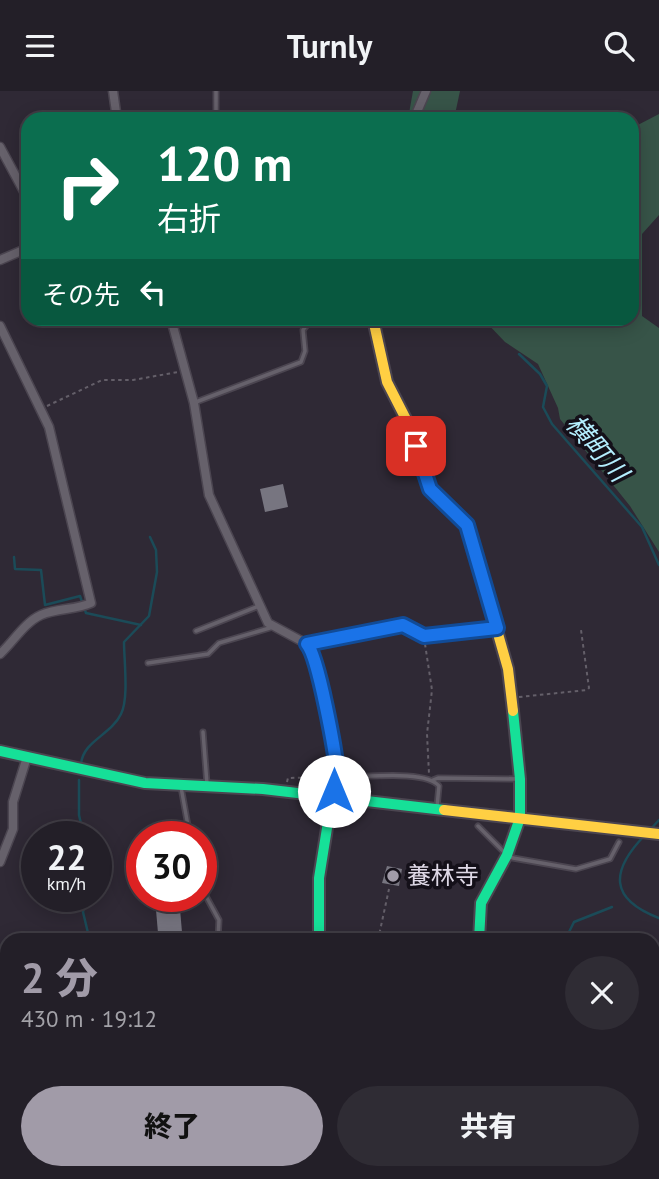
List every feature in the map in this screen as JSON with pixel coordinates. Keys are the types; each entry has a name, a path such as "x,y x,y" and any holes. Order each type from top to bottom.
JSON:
{"street":[{"path":"113,91 116,112"},
{"path":"417,112 426,91"},
{"path":"0,147 21,186"},
{"path":"0,260 21,251"},
{"path":"0,326 42,408 53,440 91,603 42,614 30,622 0,654"},
{"path":"173,326 194,403 209,495 268,623 307,644 312,649 317,665 337,777 319,878 319,933"},
{"path":"375,326 392,394 409,425 430,489 467,525 506,658 520,779 520,818 507,855 481,903 479,933"},
{"path":"0,751 132,780 286,791 658,834"},
{"path":"0,862 13,829 13,802 27,757"}],"lane":[{"path":"215,91 216,112"},
{"path":"194,403 301,362 305,351 303,330 305,326"},
{"path":"196,631 259,606"},
{"path":"307,644 403,625 424,636 497,628"},
{"path":"148,663 208,654 219,643 275,627"},
{"path":"203,732 207,786"},
{"path":"346,777 421,776 431,779 439,786 436,809"},
{"path":"431,779 520,779"},
{"path":"181,785 187,821"},
{"path":"478,826 507,855 576,869 610,859 619,842"},
{"path":"215,912 219,920 218,933"}],"path":[{"path":"42,408 102,380 133,380 186,371"},
{"path":"511,697 587,690 589,688 581,630"},
{"path":"424,636 432,690 427,734 431,779"},
{"path":"286,791 288,778 328,778"},
{"path":"380,933 389,889"}],"green space":[{"path":"413,91 460,91 456,112 409,112"},
{"path":"659,114 659,215 642,234 642,316 659,328 659,552 630,506 560,419 558,408 538,364 505,342 490,326 639,326 639,124"}],"building":[{"path":"283,484 288,507 265,512 260,489"},
{"name":"養林寺","path":"387,866 402,869 399,886 382,883"},
{"path":"156,912 180,912 182,932 158,933"}],"waterway":[{"name":"横町川","path":"519,354 540,374 547,386 543,407 552,424 642,527 659,565"},
{"path":"81,764 87,749 121,714 125,689 124,642 149,616 157,572 156,550 150,537"},
{"path":"14,557 15,569 41,570 45,605 80,596 86,613 141,625"},
{"path":"79,780 80,821"},
{"name":"横町川","path":"649,831 659,820"},
{"name":"横町川","path":"645,835 625,860 620,883 623,893 631,902 659,918"},
{"name":"横町川","path":"568,933 574,922 612,907"},
{"path":"83,912 88,933"}],"traffic: fast":[{"path":"479,933 481,903 507,855 520,818 520,779 513,711"},
{"path":"0,751 145,783 263,789 444,810"},
{"path":"319,933 319,878 332,797"}],"traffic: slow":[{"path":"375,326 387,382 409,425 430,489 467,525 508,669 513,711"},
{"path":"444,810 659,834"}],"place":[{"name":"養林寺","path":"393,876"}],"route":[{"path":"334,791 336,766 315,656 307,644 403,625 424,636 497,628 467,525 430,489 416,446"}]}
